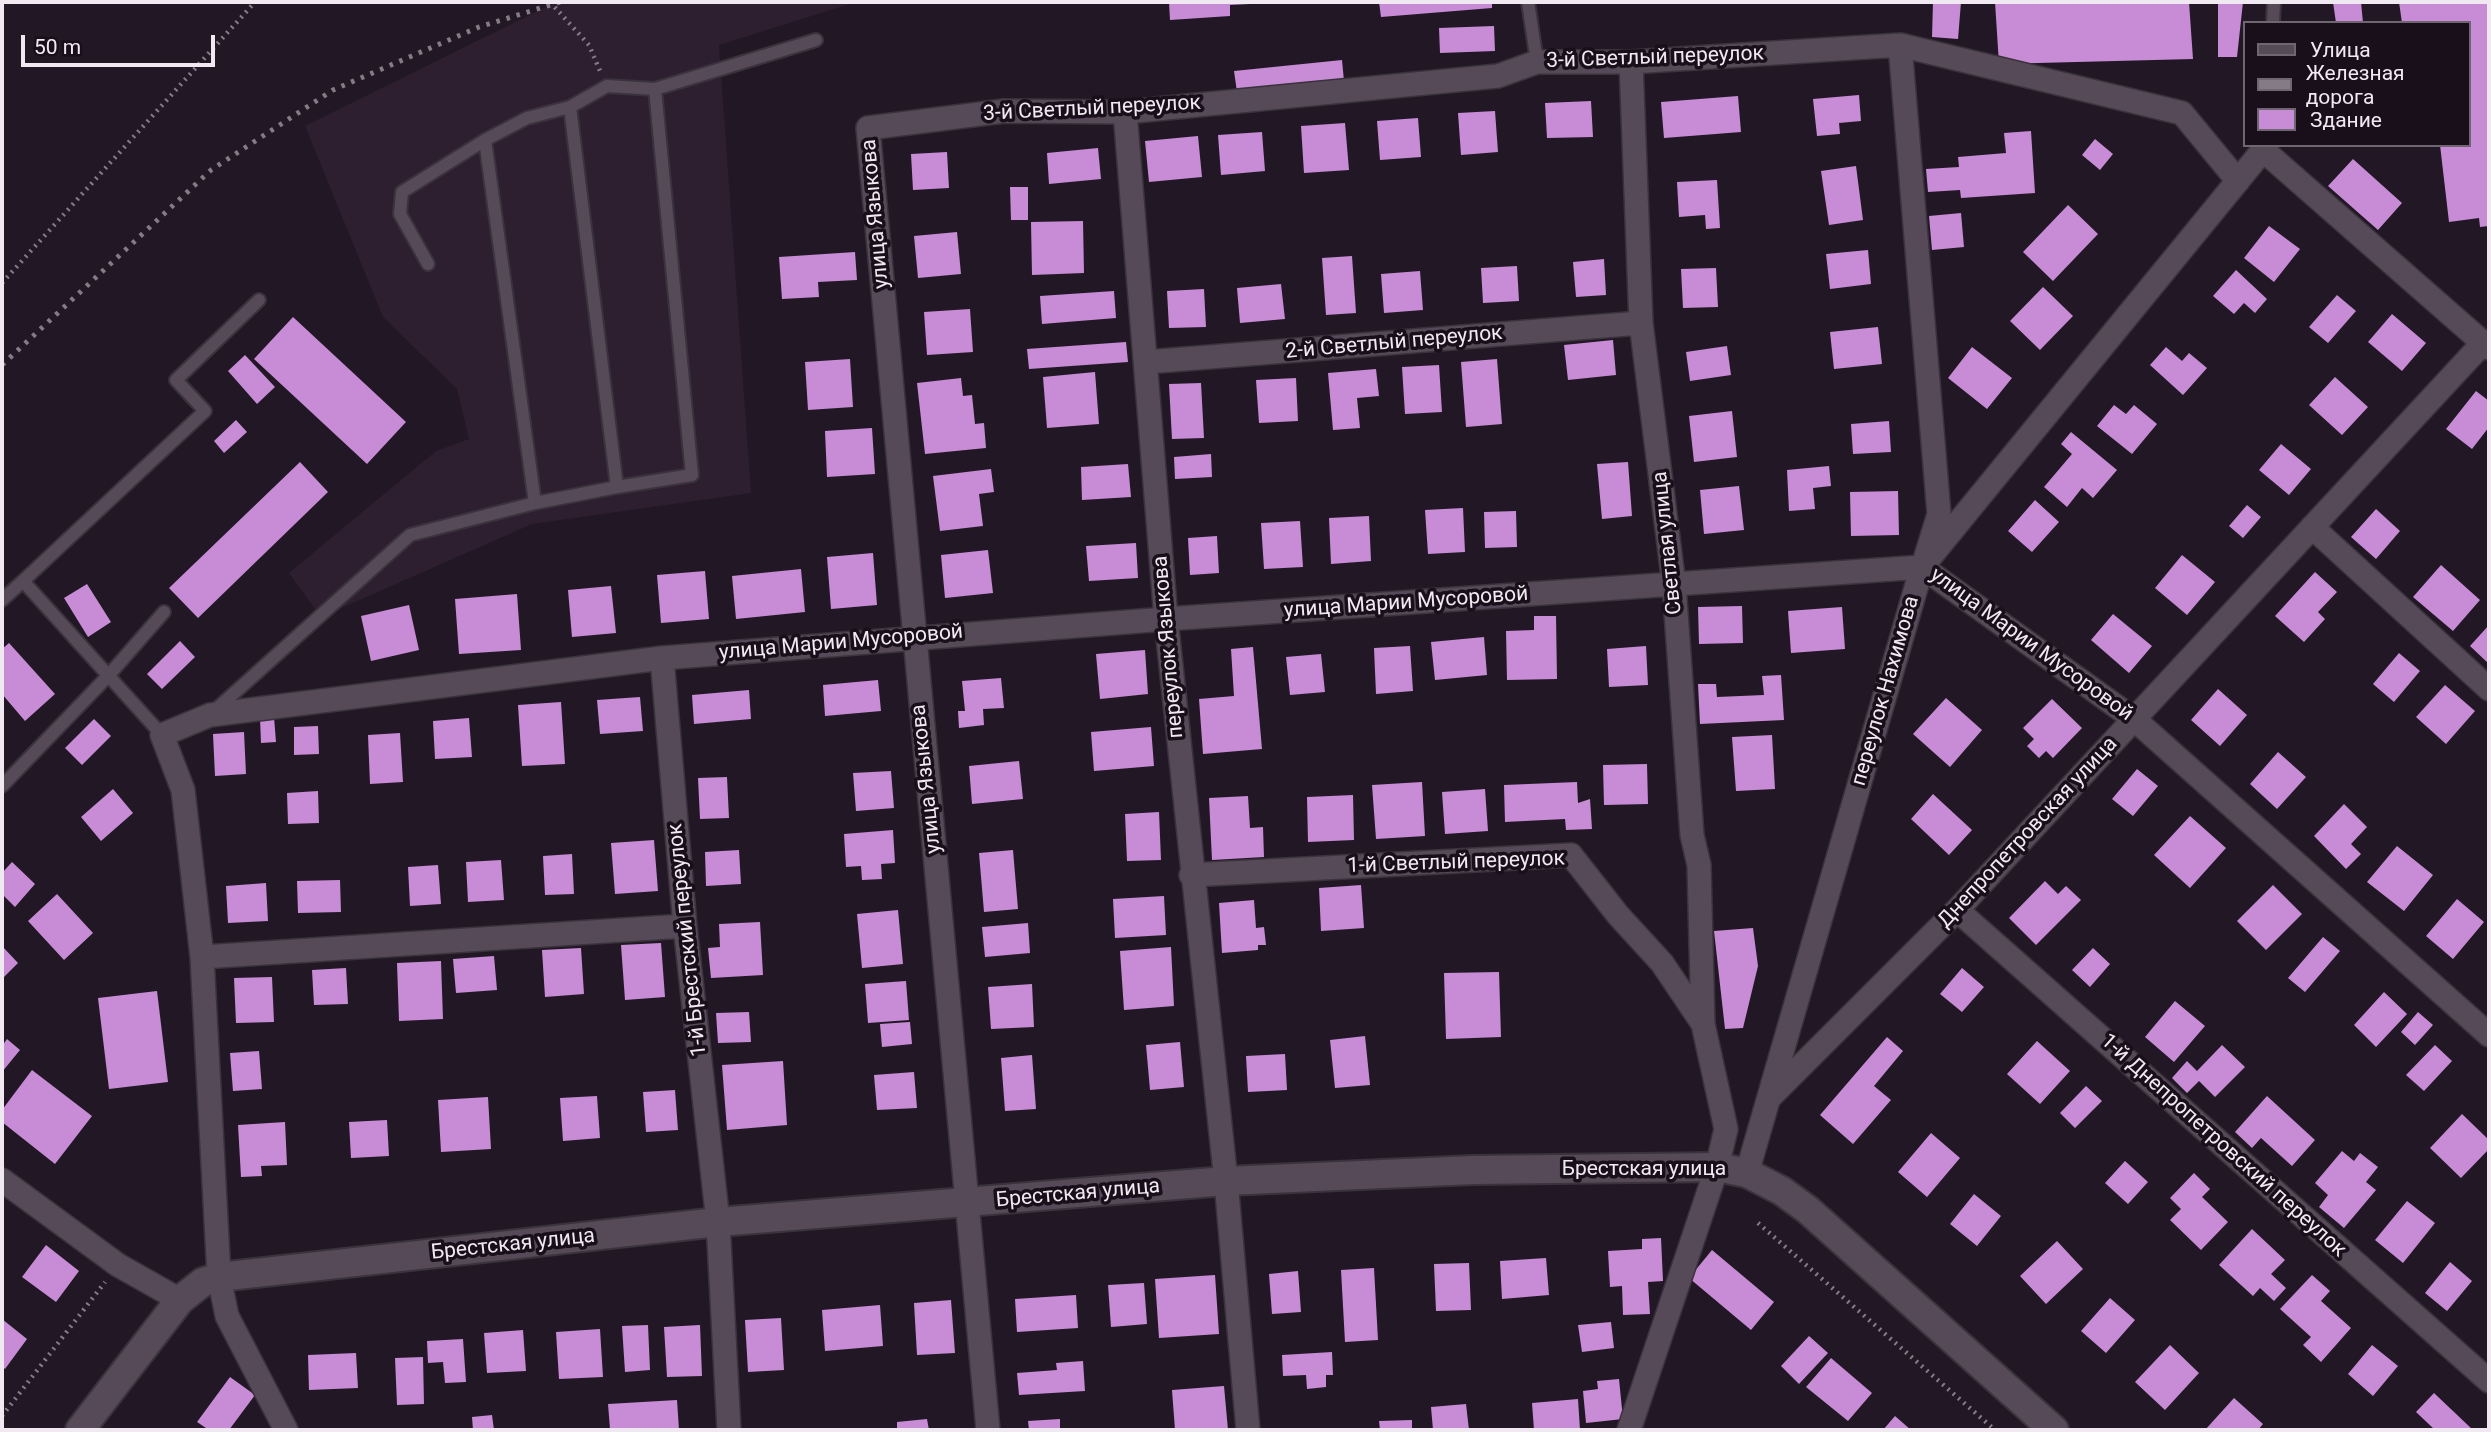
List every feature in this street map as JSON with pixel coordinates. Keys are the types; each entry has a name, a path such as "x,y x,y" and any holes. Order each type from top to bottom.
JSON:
{"street":[{"name":"3-й Светлый переулок","path":"868,128 1004,111 1125,112 1498,76 1537,62 1631,62 1900,45 2182,113 2238,181"},
{"path":"1900,45 1939,514 1922,567"},
{"name":"Светлая улица","path":"1631,62 1641,323 1674,585 1692,835 1699,864 1703,1024"},
{"name":"переулок Языкова","path":"1125,112 1166,618 1191,875 1226,1181 1248,1430"},
{"name":"улица Языкова","path":"868,128 988,1430"},
{"path":"2263,147 2486,346"},
{"name":"переулок Нахимова","path":"1746,1173 1922,567 2263,147"},
{"name":"2-й Светлый переулок","path":"1146,362 1641,323"},
{"name":"Днепропетровская улица","path":"1767,1101 1958,910 2312,527 2486,346"},
{"path":"2312,527 2489,689"},
{"name":"улица Марии Мусоровой","path":"162,735 209,715 662,658 1166,618 1922,567 2134,719 2489,1035"},
{"name":"1-й Брестский переулок","path":"662,658 685,926 718,1222 729,1430"},
{"path":"162,735 183,790 202,957 219,1277 227,1316 286,1430"},
{"name":"1-й Светлый переулок","path":"1191,875 1571,855 1618,915 1662,963 1703,1024 1726,1129 1717,1167 1629,1430"},
{"name":"1-й Днепропетровский переулок","path":"1958,910 2489,1381"},
{"path":"202,957 685,926"},
{"name":"Брестская улица","path":"79,1430 180,1300 204,1282 219,1277 718,1222 1226,1181 1473,1170 1717,1167 1746,1173 1782,1191 1808,1210 2054,1430"},
{"path":"2,1180 118,1265 180,1300"}],"lane":[{"path":"1528,2 1537,62"},
{"path":"2273,21 2274,2"},
{"path":"428,264 400,214 402,192 485,140 527,118 570,107 607,86 655,89 816,40"},
{"path":"209,715 410,535 535,503 617,486 692,475 655,89"},
{"path":"570,107 617,486"},
{"path":"485,140 535,503"},
{"path":"2,600 205,411 176,380 259,300"},
{"path":"23,581 162,735"},
{"path":"2,786 108,676 164,611"}],"path":[{"path":"2,284 256,2"},
{"path":"550,2 589,45 607,86"},
{"path":"1758,1223 1995,1430"},
{"path":"2,1416 118,1265"}],"shaded area":[{"path":"556,2 856,2 719,45 751,493 532,524 321,617 289,573 436,451 469,439 457,389 383,317 305,126"}],"building":[{"path":"1169,2 1250,4 1230,5 1230,16 1170,20"},
{"path":"1379,2 1492,2 1492,8 1381,17"},
{"path":"1933,2 1961,2 1958,39 1932,37"},
{"path":"1995,2 2189,2 2193,59 1999,64"},
{"path":"2218,2 2243,2 2237,57 2218,57"},
{"path":"2333,2 2361,2 2363,21 2336,21"},
{"path":"2399,2 2489,2 2489,226 2480,227 2479,218 2449,222 2440,147 2470,147 2470,21 2402,21"},
{"path":"1494,26 1495,51 1440,53 1439,28"},
{"path":"1342,60 1344,81 1237,92 1234,71"},
{"path":"1859,95 1861,121 1839,123 1840,134 1817,136 1813,99"},
{"path":"1738,96 1741,132 1664,138 1661,102"},
{"path":"1591,101 1593,137 1547,138 1545,103"},
{"path":"1495,111 1498,152 1461,155 1458,113"},
{"path":"1418,118 1421,157 1380,160 1377,121"},
{"path":"1345,123 1349,170 1304,173 1301,126"},
{"path":"2031,131 2035,193 1961,198 1960,190 1928,192 1926,169 1959,167 1958,157 2006,153 2004,133"},
{"path":"1262,132 1265,171 1221,175 1218,135"},
{"path":"1198,136 1202,177 1149,182 1145,141"},
{"path":"2095,139 2113,154 2100,170 2082,155"},
{"path":"1098,148 1101,179 1049,184 1047,153"},
{"path":"947,152 949,188 913,190 911,154"},
{"path":"2353,159 2402,203 2378,230 2328,186"},
{"path":"1856,166 1863,220 1829,225 1821,171"},
{"path":"1717,180 1720,228 1706,229 1705,215 1679,217 1677,182"},
{"path":"1010,187 1028,187 1028,220 1011,220"},
{"path":"2068,205 2098,234 2053,281 2023,252"},
{"path":"1961,213 1964,247 1932,250 1929,216"},
{"path":"1083,221 1084,273 1032,275 1031,222"},
{"path":"2269,226 2300,249 2274,282 2244,258"},
{"path":"957,232 961,274 918,278 914,236"},
{"path":"1868,250 1871,284 1830,289 1826,254"},
{"path":"855,252 857,280 818,282 819,297 782,299 779,257"},
{"path":"1352,256 1356,313 1326,315 1322,258"},
{"path":"1604,259 1606,295 1576,297 1573,262"},
{"path":"1517,266 1519,301 1483,303 1481,268"},
{"path":"1716,268 1718,307 1683,308 1681,269"},
{"path":"2236,270 2267,299 2255,313 2244,303 2234,314 2213,296"},
{"path":"1420,271 1423,310 1384,313 1381,274"},
{"path":"1281,284 1285,319 1240,323 1237,288"},
{"path":"2043,287 2073,316 2040,350 2010,321"},
{"path":"1204,289 1206,327 1169,328 1167,291"},
{"path":"1114,291 1116,318 1042,324 1040,296"},
{"path":"2337,295 2356,311 2328,343 2309,327"},
{"path":"970,309 973,352 927,355 924,312"},
{"path":"2392,314 2426,343 2402,371 2368,342"},
{"path":"293,317 406,422 367,464 254,359"},
{"path":"1878,327 1882,364 1834,369 1830,332"},
{"path":"1613,340 1616,375 1568,380 1564,345"},
{"path":"1126,342 1128,362 1029,369 1027,349"},
{"path":"1727,346 1731,375 1690,381 1686,352"},
{"path":"1972,347 2012,378 1987,409 1948,378"},
{"path":"2166,347 2182,361 2189,353 2207,368 2183,395 2150,365"},
{"path":"245,355 275,387 257,404 228,371"},
{"path":"850,359 853,407 808,410 805,362"},
{"path":"1497,359 1502,424 1466,427 1461,362"},
{"path":"1439,365 1442,412 1405,414 1402,367"},
{"path":"1376,369 1379,396 1357,398 1360,428 1333,430 1328,373"},
{"path":"1095,372 1099,424 1047,428 1043,377"},
{"path":"2335,377 2368,407 2342,435 2309,405"},
{"path":"961,378 963,396 972,395 975,424 984,423 986,448 925,454 917,383"},
{"path":"1296,378 1298,421 1259,423 1256,380"},
{"path":"1201,383 1204,438 1172,439 1169,384"},
{"path":"2476,391 2489,401 2489,427 2472,449 2446,429"},
{"path":"2114,405 2126,414 2134,405 2157,424 2132,454 2097,426"},
{"path":"1732,411 1737,457 1694,462 1689,416"},
{"path":"236,420 247,432 224,453 214,441"},
{"path":"1889,421 1891,452 1853,454 1851,424"},
{"path":"872,428 875,474 827,477 825,431"},
{"path":"2071,432 2117,470 2093,498 2082,488 2067,507 2044,487 2072,454 2061,444"},
{"path":"2281,444 2311,469 2289,495 2259,470"},
{"path":"1211,454 1212,477 1175,479 1174,457"},
{"path":"300,462 328,492 198,618 169,588"},
{"path":"1628,462 1632,516 1602,519 1597,464"},
{"path":"1128,464 1131,497 1082,500 1081,467"},
{"path":"1829,466 1831,486 1813,488 1815,509 1789,511 1787,470"},
{"path":"991,469 994,492 979,494 983,526 940,531 933,476"},
{"path":"1739,486 1744,530 1704,534 1700,490"},
{"path":"1898,491 1899,535 1851,536 1850,492"},
{"path":"2035,500 2059,522 2032,552 2008,531"},
{"path":"2247,505 2261,517 2243,538 2229,526"},
{"path":"1463,508 1465,552 1428,554 1425,510"},
{"path":"2376,509 2400,531 2376,559 2351,537"},
{"path":"1516,511 1517,547 1485,548 1484,512"},
{"path":"1369,516 1371,561 1331,564 1329,518"},
{"path":"1300,521 1303,567 1264,569 1261,523"},
{"path":"1217,536 1219,573 1190,575 1188,538"},
{"path":"1136,543 1138,578 1089,581 1086,546"},
{"path":"988,550 993,593 945,598 941,555"},
{"path":"873,553 877,605 831,609 827,557"},
{"path":"2182,555 2215,582 2187,615 2155,588"},
{"path":"2441,565 2480,600 2453,631 2413,597"},
{"path":"801,569 805,612 736,619 732,576"},
{"path":"705,571 709,619 661,623 657,575"},
{"path":"2315,572 2337,592 2318,612 2325,619 2304,642 2275,616"},
{"path":"87,584 111,622 88,637 64,598"},
{"path":"611,586 616,633 572,637 568,590"},
{"path":"517,594 521,650 459,654 455,599"},
{"path":"409,605 419,650 371,661 361,616"},
{"path":"1742,606 1743,643 1699,644 1698,607"},
{"path":"1842,607 1845,649 1791,653 1788,611"},
{"path":"2113,614 2152,646 2129,673 2091,640"},
{"path":"1534,616 1556,616 1557,679 1507,680 1506,631 1534,630"},
{"path":"2489,625 2489,664 2470,646"},
{"path":"1484,637 1487,675 1435,680 1431,642"},
{"path":"180,641 195,657 162,689 147,674"},
{"path":"9,643 55,694 25,721 2,694 2,649"},
{"path":"1410,646 1413,691 1376,694 1374,648"},
{"path":"1646,646 1648,685 1609,687 1607,649"},
{"path":"1253,647 1262,749 1203,754 1199,699 1234,696 1231,649"},
{"path":"1145,650 1148,694 1100,699 1096,654"},
{"path":"2399,653 2420,671 2394,702 2373,684"},
{"path":"1321,654 1325,692 1290,695 1286,657"},
{"path":"1781,675 1784,720 1700,724 1698,684 1716,684 1717,697 1764,695 1762,676"},
{"path":"1001,678 1004,708 983,709 984,725 959,728 958,711 965,711 962,681"},
{"path":"878,680 881,711 825,716 823,685"},
{"path":"2445,685 2475,711 2446,744 2416,717"},
{"path":"2218,689 2247,715 2220,746 2191,720"},
{"path":"749,690 751,719 694,724 692,695"},
{"path":"640,697 643,731 600,734 597,700"},
{"path":"1946,698 1982,730 1950,767 1913,734"},
{"path":"2052,699 2082,728 2053,758 2046,751 2039,758 2027,746 2034,739 2023,728"},
{"path":"561,702 565,764 522,766 518,705"},
{"path":"274,717 276,742 261,743 260,718"},
{"path":"469,718 472,757 435,759 433,721"},
{"path":"94,719 111,736 82,765 65,748"},
{"path":"318,726 319,754 294,755 294,727"},
{"path":"1151,727 1154,766 1094,771 1091,732"},
{"path":"244,732 246,774 215,776 213,734"},
{"path":"400,733 403,782 370,784 368,735"},
{"path":"1772,735 1775,789 1736,791 1732,737"},
{"path":"2278,752 2306,777 2277,809 2250,784"},
{"path":"1019,761 1023,799 972,804 969,766"},
{"path":"1647,764 1648,804 1604,805 1603,765"},
{"path":"2137,769 2158,786 2133,816 2112,799"},
{"path":"891,771 894,808 856,811 853,773"},
{"path":"727,777 729,818 700,819 698,778"},
{"path":"1422,782 1425,836 1376,839 1372,785"},
{"path":"1577,782 1578,803 1590,799 1592,829 1566,830 1565,819 1505,822 1504,785"},
{"path":"113,789 133,813 101,841 81,817"},
{"path":"1485,789 1488,831 1445,834 1442,792"},
{"path":"318,791 319,823 288,824 287,793"},
{"path":"1933,794 1972,830 1949,855 1911,819"},
{"path":"1353,795 1354,840 1308,842 1307,797"},
{"path":"1248,796 1250,828 1263,827 1264,857 1212,860 1209,798"},
{"path":"2344,804 2367,827 2351,844 2361,854 2346,869 2314,836"},
{"path":"1159,812 1161,860 1127,861 1125,814"},
{"path":"2190,816 2226,848 2190,888 2154,855"},
{"path":"893,830 895,863 881,864 882,879 862,880 861,866 846,867 844,834"},
{"path":"654,840 658,891 615,894 611,843"},
{"path":"2397,846 2433,875 2404,911 2367,882"},
{"path":"739,850 741,884 706,886 705,852"},
{"path":"1013,850 1018,909 984,912 979,853"},
{"path":"572,854 574,894 545,895 543,856"},
{"path":"501,860 504,900 468,902 466,862"},
{"path":"12,862 35,884 15,907 2,894 2,873"},
{"path":"438,865 441,904 410,906 408,867"},
{"path":"340,880 341,912 298,913 297,881"},
{"path":"2045,881 2058,894 2066,886 2081,900 2036,945 2009,918"},
{"path":"266,883 268,921 228,923 226,886"},
{"path":"1361,885 1364,928 1321,931 1319,888"},
{"path":"2273,885 2302,914 2266,950 2237,921"},
{"path":"57,894 93,933 64,960 28,921"},
{"path":"1164,896 1166,935 1115,938 1113,899"},
{"path":"2457,899 2484,922 2453,959 2426,936"},
{"path":"1254,900 1256,928 1264,927 1266,945 1258,945 1258,950 1222,953 1219,903"},
{"path":"898,910 903,964 862,968 857,914"},
{"path":"760,922 763,975 711,978 708,948 720,947 719,924"},
{"path":"1028,923 1030,953 985,957 982,927"},
{"path":"1753,928 1758,966 1743,1028 1725,1029 1714,931"},
{"path":"2323,937 2340,951 2305,992 2288,978"},
{"path":"661,943 665,997 625,1000 621,945"},
{"path":"2,946 18,963 2,979"},
{"path":"1171,947 1174,1006 1124,1010 1120,951"},
{"path":"581,948 584,994 545,997 542,950"},
{"path":"2093,948 2110,964 2090,987 2072,970"},
{"path":"494,956 497,990 456,993 453,959"},
{"path":"441,961 443,1019 399,1021 397,963"},
{"path":"346,968 348,1004 314,1005 312,970"},
{"path":"1962,968 1984,987 1962,1012 1940,994"},
{"path":"1499,972 1501,1037 1446,1039 1444,973"},
{"path":"272,977 274,1022 236,1023 234,978"},
{"path":"906,981 909,1020 868,1023 865,984"},
{"path":"1032,984 1034,1027 991,1029 988,987"},
{"path":"157,991 168,1082 109,1089 98,998"},
{"path":"2384,992 2407,1014 2376,1047 2354,1025"},
{"path":"2175,1001 2205,1026 2174,1062 2145,1037"},
{"path":"749,1012 751,1042 718,1043 716,1013"},
{"path":"2418,1012 2433,1025 2415,1045 2401,1032"},
{"path":"910,1022 912,1044 882,1047 880,1024"},
{"path":"1365,1036 1370,1085 1335,1088 1330,1040"},
{"path":"1887,1037 1903,1051 1874,1086 1891,1100 1853,1144 1820,1115"},
{"path":"7,1039 20,1050 2,1072 2,1046"},
{"path":"2037,1041 2070,1071 2040,1104 2007,1074"},
{"path":"1180,1042 1184,1087 1150,1090 1146,1045"},
{"path":"2222,1045 2245,1067 2215,1097 2199,1081 2187,1093 2172,1078 2187,1061 2197,1071"},
{"path":"2435,1045 2452,1061 2424,1091 2406,1075"},
{"path":"259,1051 262,1089 233,1091 230,1053"},
{"path":"1285,1054 1287,1090 1248,1092 1246,1056"},
{"path":"1032,1055 1036,1109 1005,1111 1001,1058"},
{"path":"783,1061 787,1125 727,1130 722,1065"},
{"path":"32,1070 92,1116 55,1164 2,1122 2,1110"},
{"path":"914,1072 917,1108 877,1110 874,1075"},
{"path":"2086,1086 2102,1101 2075,1128 2060,1113"},
{"path":"675,1090 678,1130 646,1132 643,1092"},
{"path":"597,1096 600,1138 563,1141 560,1098"},
{"path":"2267,1096 2315,1140 2292,1166 2261,1138 2252,1148 2235,1132"},
{"path":"488,1097 491,1149 441,1152 438,1100"},
{"path":"2462,1114 2489,1140 2489,1149 2461,1178 2430,1148"},
{"path":"387,1120 389,1156 351,1158 349,1122"},
{"path":"285,1122 287,1165 261,1166 262,1176 241,1177 238,1125"},
{"path":"1931,1133 1960,1158 1927,1197 1898,1172"},
{"path":"2342,1151 2354,1161 2360,1153 2378,1167 2366,1182 2376,1190 2344,1228 2319,1207 2328,1195 2315,1183"},
{"path":"2125,1161 2148,1182 2128,1204 2105,1183"},
{"path":"2194,1173 2210,1189 2202,1197 2228,1222 2201,1250 2170,1220 2181,1209 2170,1198"},
{"path":"1974,1194 2001,1216 1977,1246 1950,1224"},
{"path":"2407,1201 2435,1223 2403,1263 2375,1240"},
{"path":"2252,1229 2285,1260 2271,1274 2286,1288 2274,1301 2260,1288 2253,1296 2219,1265"},
{"path":"1661,1238 1663,1281 1648,1282 1650,1314 1623,1315 1622,1286 1610,1287 1608,1251 1642,1249 1642,1239"},
{"path":"2057,1241 2083,1269 2046,1304 2020,1276"},
{"path":"46,1245 79,1271 56,1302 22,1277"},
{"path":"1712,1250 1774,1302 1751,1330 1689,1278"},
{"path":"1546,1258 1549,1295 1502,1299 1500,1261"},
{"path":"2450,1262 2472,1281 2447,1311 2425,1293"},
{"path":"1469,1263 1471,1310 1436,1311 1434,1264"},
{"path":"1374,1268 1378,1340 1345,1342 1341,1270"},
{"path":"1298,1271 1301,1312 1272,1314 1269,1274"},
{"path":"1215,1275 1219,1334 1159,1338 1155,1279"},
{"path":"2312,1275 2330,1291 2321,1301 2351,1328 2321,1362 2303,1345 2311,1337 2280,1309"},
{"path":"1144,1283 1147,1324 1111,1327 1108,1285"},
{"path":"1076,1295 1078,1328 1017,1332 1015,1299"},
{"path":"2110,1298 2135,1320 2106,1353 2081,1331"},
{"path":"951,1300 955,1353 917,1355 914,1303"},
{"path":"880,1305 883,1346 825,1351 822,1310"},
{"path":"781,1318 784,1370 748,1372 745,1320"},
{"path":"2,1319 27,1339 5,1369 2,1366"},
{"path":"1611,1322 1614,1348 1582,1352 1578,1325"},
{"path":"648,1325 650,1370 625,1372 622,1326"},
{"path":"700,1325 702,1376 667,1377 664,1327"},
{"path":"600,1329 603,1377 559,1379 556,1332"},
{"path":"523,1330 526,1371 487,1373 484,1333"},
{"path":"1809,1336 1828,1353 1799,1384 1781,1366"},
{"path":"463,1339 466,1382 445,1383 443,1362 428,1363 427,1341"},
{"path":"2170,1345 2199,1373 2165,1410 2135,1382"},
{"path":"2372,1345 2398,1366 2373,1396 2348,1374"},
{"path":"1332,1352 1333,1375 1326,1375 1326,1387 1307,1389 1306,1375 1283,1376 1282,1355"},
{"path":"356,1353 358,1388 309,1390 308,1355"},
{"path":"423,1357 424,1404 397,1405 395,1358"},
{"path":"1831,1358 1872,1393 1848,1421 1806,1387"},
{"path":"1083,1361 1085,1391 1019,1395 1017,1373 1057,1370 1056,1363"},
{"path":"230,1377 255,1395 229,1430 209,1430 197,1422"},
{"path":"1619,1379 1623,1419 1586,1423 1583,1391 1598,1389 1597,1381"},
{"path":"1224,1386 1228,1430 1175,1430 1172,1390"},
{"path":"2434,1393 2473,1430 2435,1430 2416,1412"},
{"path":"2234,1398 2263,1424 2258,1430 2205,1430"},
{"path":"1578,1399 1580,1430 1534,1430 1532,1403"},
{"path":"677,1400 679,1430 610,1429 608,1404"},
{"path":"1466,1404 1469,1430 1433,1430 1431,1407"},
{"path":"492,1415 494,1430 473,1430 472,1417"},
{"path":"1895,1416 1911,1430 1883,1430"},
{"path":"927,1419 929,1430 897,1430 897,1422"},
{"path":"1060,1419 1060,1430 1029,1430 1028,1421"},
{"path":"1412,1420 1412,1430 1380,1430 1379,1421"}],"railway":[{"path":"2,365 211,170 333,90 479,27 560,2"}]}
